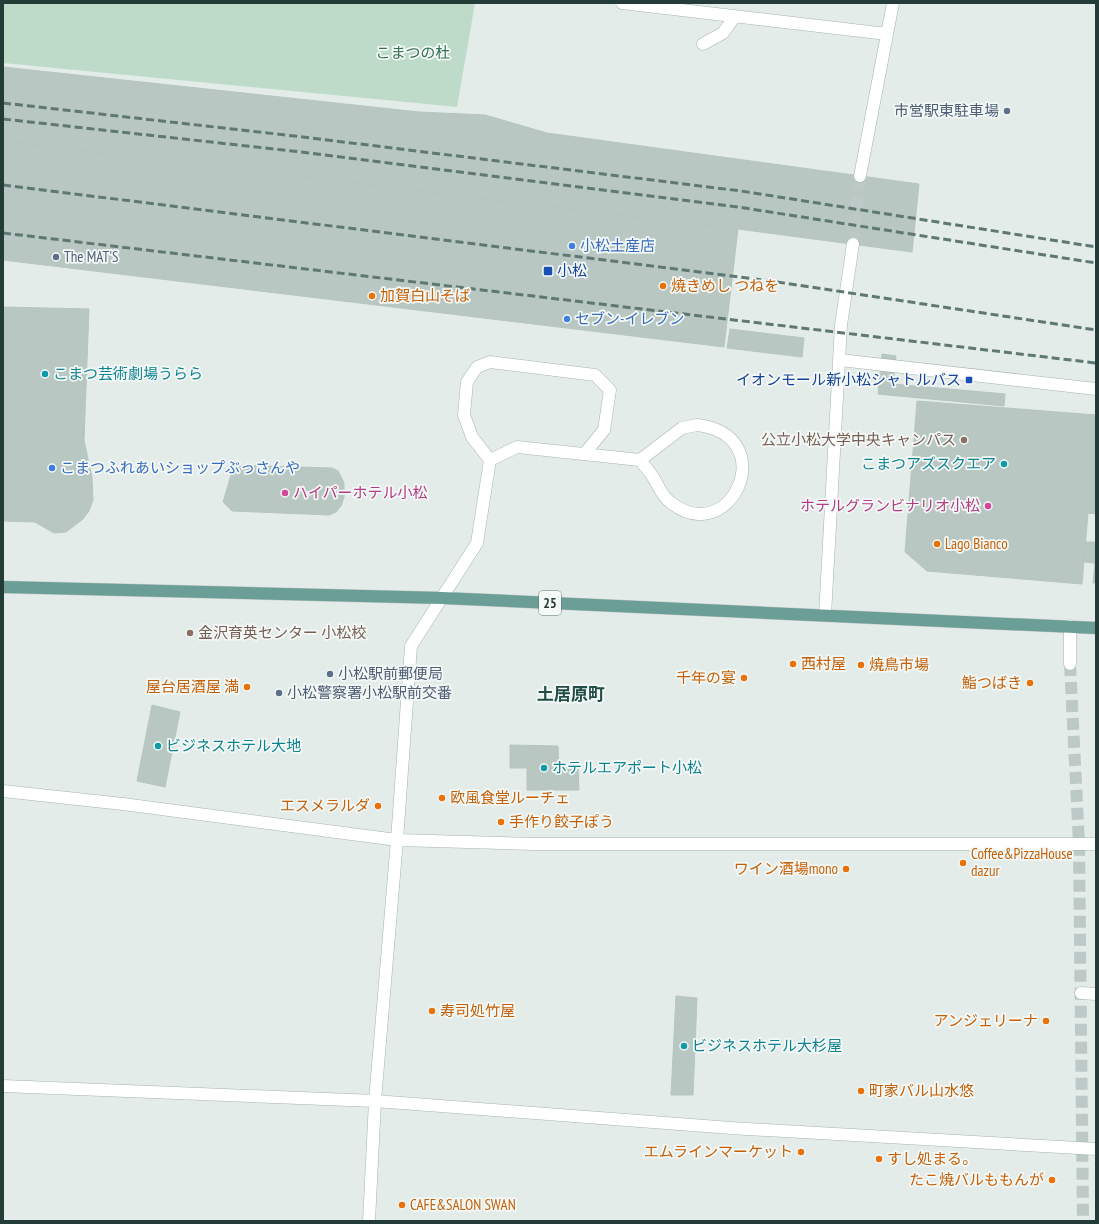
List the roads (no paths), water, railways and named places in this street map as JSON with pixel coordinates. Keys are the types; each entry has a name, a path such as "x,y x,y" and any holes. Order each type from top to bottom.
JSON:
{"main road":[{"name":"25","path":"3,587 442,598 1096,628"}],"street":[{"path":"622,3 702,8 735,16 887,34"},
{"path":"860,176 893,3"},
{"path":"703,44 723,33 735,16"},
{"path":"825,615 841,325 853,244"},
{"path":"840,360 1096,390"},
{"path":"369,1221 375,1101 397,840 411,646 477,543 490,460 472,437 464,415 467,382 477,367 490,362 595,375 610,390 604,430 585,453"},
{"path":"490,460 517,447 640,460 682,428 697,425 712,427 725,434 735,444 741,458 743,473 739,487 721,508 707,513 693,513 679,509 668,501 640,460"},
{"path":"1070,626 1070,664"},
{"path":"3,791 123,804 397,840 534,844 1096,844"},
{"path":"1081,993 1096,994"},
{"path":"3,1086 375,1101 731,1128 1096,1149"}],"tunnel":[{"path":"853,244 860,176"},
{"path":"1070,664 1079,843 1083,1221"}],"railway":[{"path":"3,103 303,137 741,191 1096,247"},
{"path":"3,119 301,152 738,207 1096,263"},
{"path":"3,185 764,280 1096,330"},
{"path":"3,233 1096,363"}],"place":[{"name":"市営駅東駐車場","path":"1007,111"},
{"name":"小松土産店","path":"572,246"},
{"name":"The MAT'S","path":"56,257"},
{"name":"小松","path":"548,271"},
{"name":"焼きめし つねを","path":"663,286"},
{"name":"加賀白山そば","path":"372,296"},
{"name":"セブン-イレブン","path":"567,319"},
{"name":"こまつ芸術劇場うらら","path":"45,374"},
{"name":"イオンモール新小松シャトルバス","path":"969,380"},
{"name":"公立小松大学中央キャンパス","path":"964,440"},
{"name":"こまつアズスクエア","path":"1004,464"},
{"name":"こまつふれあいショップぶっさんや","path":"52,468"},
{"name":"ハイパーホテル小松","path":"285,493"},
{"name":"ホテルグランビナリオ小松","path":"988,506"},
{"name":"Lago Bianco","path":"937,544"},
{"name":"金沢育英センター 小松校","path":"190,633"},
{"name":"西村屋","path":"793,664"},
{"name":"焼鳥市場","path":"861,665"},
{"name":"小松駅前郵便局","path":"330,674"},
{"name":"千年の宴","path":"744,678"},
{"name":"鮨つばき","path":"1030,683"},
{"name":"屋台居酒屋 満","path":"247,687"},
{"name":"小松警察署小松駅前交番","path":"279,693"},
{"name":"ビジネスホテル大地","path":"158,746"},
{"name":"ホテルエアポート小松","path":"544,768"},
{"name":"欧風食堂ルーチェ","path":"442,798"},
{"name":"エスメラルダ","path":"378,806"},
{"name":"手作り餃子ぽう","path":"501,822"},
{"name":"Coffee&PizzaHouse dazur","path":"963,863"},
{"name":"ワイン酒場mono","path":"846,869"},
{"name":"寿司処竹屋","path":"432,1011"},
{"name":"アンジェリーナ","path":"1046,1021"},
{"name":"ビジネスホテル大杉屋","path":"684,1046"},
{"name":"町家バル山水悠","path":"861,1091"},
{"name":"エムラインマーケット","path":"801,1152"},
{"name":"すし処まる。","path":"879,1159"},
{"name":"たこ焼バルももんが","path":"1052,1180"},
{"name":"CAFE&SALON SWAN","path":"402,1205"}],"district":[{"name":"土居原町","path":"571,694"}],"park label":[{"name":"こまつの杜","path":"413,53"}]}
